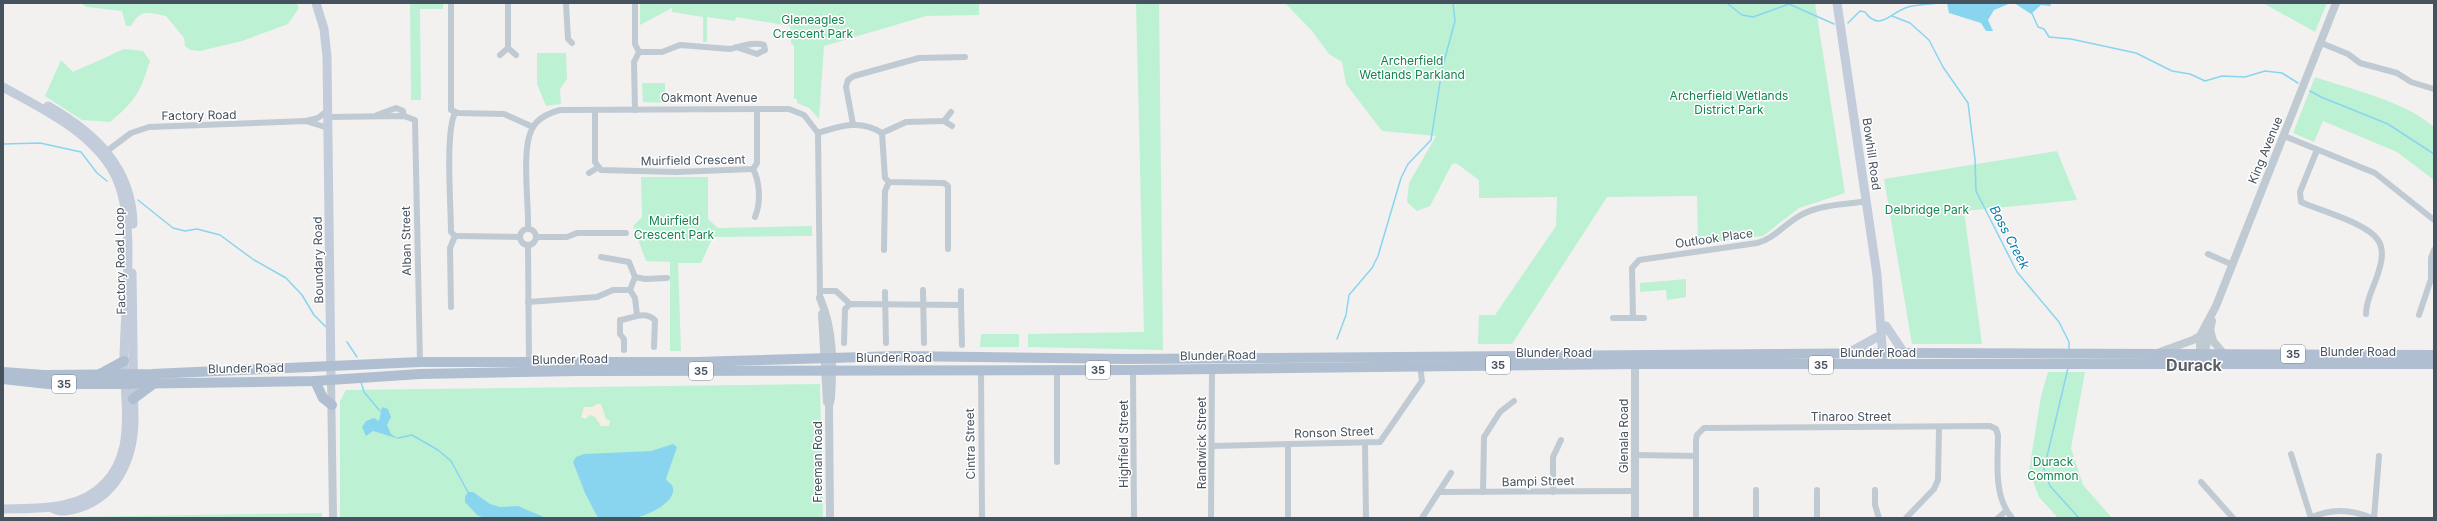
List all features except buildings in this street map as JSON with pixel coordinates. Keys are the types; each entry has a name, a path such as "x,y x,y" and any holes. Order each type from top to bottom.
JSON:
{"main road":[{"name":"Boundary Road","path":"316,3 326,44 332,380"},
{"name":"Bowhill Road","path":"1837,3 1867,201 1881,309 1881,335 1885,353"},
{"name":"Factory Road Loop","path":"3,80 78,125 121,174 131,203 129,379"},
{"name":"Factory Road Loop","path":"3,87 76,132 104,153 116,178 126,214 124,361 129,379"},
{"name":"Bowhill Road","path":"1881,309 1886,326 1884,365"},
{"path":"1886,326 1904,353"},
{"path":"1848,354 1881,335"},
{"name":"Blunder Road","path":"3,372 35,375 99,374 156,382 315,381 420,374 529,372 1057,369 1133,370 1421,366 1885,353 2434,355"},
{"name":"Blunder Road","path":"3,379 48,384 227,372 420,362 696,362 899,356 1127,359 1416,356 1635,359 1884,365 2434,364"},
{"path":"99,374 124,361"},
{"path":"52,508 58,512 67,511 90,503 103,495 118,479 126,463 132,443 134,399 129,379"},
{"path":"3,509 52,508 70,504 93,494 105,484 116,470 124,441 129,379"},
{"path":"315,381 323,398 332,405"},
{"path":"134,399 156,382"}],"street":[{"path":"451,3 450,106 455,113"},
{"path":"500,55 508,48 508,3"},
{"path":"566,3 568,39 572,43"},
{"path":"634,3 635,44 639,52"},
{"name":"King Avenue","path":"2202,365 2200,336 2216,306 2233,265 2336,3"},
{"path":"2321,43 2348,54 2360,62 2398,73 2411,82 2434,88"},
{"path":"639,52 662,52 680,45 736,47"},
{"path":"508,48 516,55"},
{"path":"635,110 634,62 639,52"},
{"path":"853,124 846,87 848,80 854,76 919,58 965,57"},
{"name":"Muirfield Crescent","path":"597,168 608,172 676,172 753,169 757,163 757,109"},
{"name":"Oakmont Avenue","path":"533,127 544,116 554,112 595,110 789,109 804,115 818,133"},
{"path":"589,173 597,168 595,162 595,110"},
{"path":"944,120 951,112"},
{"path":"455,113 504,114 533,127 527,147 528,228"},
{"path":"455,113 450,124 451,232 455,236 520,237"},
{"name":"Factory Road","path":"104,153 123,138 143,128 306,121 328,114 404,116 415,120"},
{"name":"Alban Street","path":"415,120 420,362"},
{"path":"882,133 906,122 944,120 952,126"},
{"name":"Factory Road","path":"306,121 328,128"},
{"path":"828,370 820,295 818,133 853,124 870,126 882,133"},
{"path":"882,133 885,178 889,182 940,182 948,186 948,249"},
{"path":"2284,136 2384,178 2434,220"},
{"path":"2317,150 2300,192 2301,202 2367,229 2379,242 2382,258 2379,272 2366,303 2366,314"},
{"path":"753,169 758,179 758,210 755,217"},
{"path":"884,250 884,191 889,182"},
{"name":"Outlook Place","path":"1633,317 1632,268 1639,260 1757,243 1768,240 1791,221 1815,209 1867,201"},
{"path":"528,228 535,232 536,237 535,242 528,245 523,244 520,237 521,232 528,228"},
{"path":"536,237 567,238 577,233 626,233"},
{"path":"451,307 450,248 455,236"},
{"path":"528,245 529,372"},
{"path":"2419,315 2431,279 2431,258 2434,250"},
{"path":"2208,254 2233,265"},
{"path":"600,257 629,262 636,277 630,290"},
{"path":"636,277 645,279 667,278"},
{"path":"528,302 597,297 613,290 630,290"},
{"path":"630,290 635,298 637,315"},
{"path":"923,290 924,343"},
{"path":"820,295 836,291 850,304 961,305"},
{"path":"961,291 962,345"},
{"path":"885,292 886,343"},
{"path":"844,343 845,309 850,304"},
{"name":"King Avenue","path":"2201,354 2216,306"},
{"path":"624,350 624,339 620,334 620,320 637,315 648,316 655,320 654,347"},
{"path":"1613,318 1644,318"},
{"path":"2210,327 2213,341 2224,354"},
{"path":"2157,353 2200,336"},
{"path":"1416,356 1421,366"},
{"name":"Glenala Road","path":"1635,359 1635,518"},
{"name":"Ronson Street","path":"1212,446 1377,443 1383,440 1422,380 1421,366"},
{"name":"Randwick Street","path":"1211,518 1212,368"},
{"path":"1057,369 1057,462"},
{"name":"Freeman Road","path":"828,370 830,518"},
{"name":"Cintra Street","path":"981,370 982,518"},
{"name":"Highfield Street","path":"1133,370 1134,518"},
{"name":"Boundary Road","path":"332,380 333,518"},
{"path":"1483,492 1484,437 1500,412 1514,401"},
{"name":"Tinaroo Street","path":"1696,518 1697,435 1704,428 1939,428 1990,426 1996,428 1998,435 1998,483 2006,511 2012,518"},
{"path":"1906,518 1934,489 1938,480 1939,428"},
{"path":"1554,492 1553,457 1561,440"},
{"path":"1365,444 1366,518"},
{"path":"1288,445 1288,518"},
{"path":"2291,454 2311,518 2326,512 2344,510 2373,518 2379,456"},
{"path":"1635,455 1696,456"},
{"path":"1422,518 1451,473"},
{"path":"2201,482 2233,518"},
{"path":"1756,490 1756,518"},
{"path":"1817,490 1817,518"},
{"path":"1875,490 1875,505 1879,518"},
{"name":"Bampi Street","path":"1440,492 1635,491"},
{"path":"1998,518 2006,511"}],"green space":[{"path":"80,3 297,3 299,8 288,24 242,41 200,51 190,50 185,46 184,38 166,16 150,13 142,14 138,16 131,26 126,26 122,11 87,7"},
{"path":"410,3 443,3 443,9 420,9 421,100 411,100"},
{"name":"Gleneagles Crescent Park","path":"640,3 979,3 979,15 926,16 824,46 819,119 809,108 797,103 797,99 794,99 794,46 791,43 790,26 736,17 735,21 707,17 707,42 703,42 703,17 672,12 672,8 640,25"},
{"path":"1136,3 1159,3 1163,350 1028,347 1028,334 1144,332"},
{"name":"Archerfield Wetlands District Park","path":"1285,3 1815,3 1845,193 1799,208 1763,236 1698,244 1697,196 1607,197 1512,344 1478,344 1479,315 1495,315 1556,226 1557,197 1479,198 1479,180 1456,163 1452,164 1430,206 1417,211 1407,202 1409,183 1436,136 1382,131 1346,84 1342,62 1329,54 1312,31"},
{"path":"2263,3 2327,3 2315,32"},
{"path":"124,49 143,51 150,61 140,89 132,101 110,122 82,120 45,96 61,60 73,72"},
{"path":"537,53 566,53 567,79 560,89 561,104 546,106 537,84"},
{"path":"2315,77 2393,103 2422,118 2434,127 2434,180 2397,152 2323,121 2314,142 2293,133"},
{"path":"642,83 665,83 665,103 643,102"},
{"name":"Delbridge Park","path":"2057,151 2077,200 1964,211 1982,344 1912,344 1884,179"},
{"name":"Muirfield Crescent Park","path":"641,177 708,177 708,219 718,228 812,226 812,236 713,237 701,263 678,263 681,351 670,351 670,262 646,261 633,226 642,217"},
{"path":"1686,279 1686,297 1667,300 1666,290 1640,292 1640,283"},
{"path":"981,334 1019,334 1019,347 980,347"},
{"name":"Durack Common","path":"2048,372 2085,372 2071,448 2083,485 2112,518 2058,518 2039,497 2029,471 2041,396"},
{"path":"820,384 823,518 340,518 340,401 346,390"},
{"path":"322,513 322,518 3,518"}],"sand":[{"path":"597,404 601,404 606,419 610,421 609,426 601,426 595,417 590,415 585,419 581,417 584,407 592,407"}],"water":[{"path":"1947,3 2011,3 1994,10 1988,20 1993,31 1986,31 1981,23 1949,13"},
{"path":"2014,3 2050,3 2051,6 2041,5 2031,14"},
{"path":"382,407 388,409 391,417 387,425 391,434 399,439 373,431 366,436 362,427 366,421 374,418 379,421"},
{"path":"673,444 677,447 666,479 673,488 673,494 665,504 652,512 638,517 598,518 585,493 573,462 576,457 584,454 651,451"},
{"path":"468,492 473,492 490,504 500,507 518,506 546,518 484,518 477,515 465,502 465,497"}],"waterway":[{"path":"1337,339 1346,315 1349,295 1372,268 1378,256 1401,178 1408,164 1431,140 1442,69 1455,21 1453,3"},
{"path":"1727,3 1742,15 1753,17 1789,4 1834,24"},
{"name":"Boss Creek","path":"1848,23 1860,11 1865,12 1870,18 1876,21 1881,21 1908,7 1940,3"},
{"path":"2031,11 2038,27 2044,29 2049,37 2071,39 2136,53 2172,71 2190,74 2205,81 2222,76 2245,77 2265,71 2282,73 2298,83"},
{"name":"Boss Creek","path":"1892,16 1910,23 1929,40 1943,67 1968,103 1975,159 1976,191 2017,272 2059,322 2069,342 2069,350"},
{"path":"2310,91 2321,97 2388,124 2434,154"},
{"path":"3,144 40,143 81,152 97,173 107,181"},
{"path":"138,200 173,228 185,231 197,229 220,235 254,260 286,278 302,295 314,315 326,327"},
{"path":"347,342 357,357"},
{"name":"Boss Creek","path":"2068,368 2044,469 2050,486 2079,518"},
{"path":"361,382 364,392 380,411"},
{"path":"398,438 412,435 438,450 451,461 469,494"}],"district":[{"name":"Durack","path":"2194,365"}],"park label":[{"name":"Archerfield Wetlands Parkland","path":"1412,67"}]}
